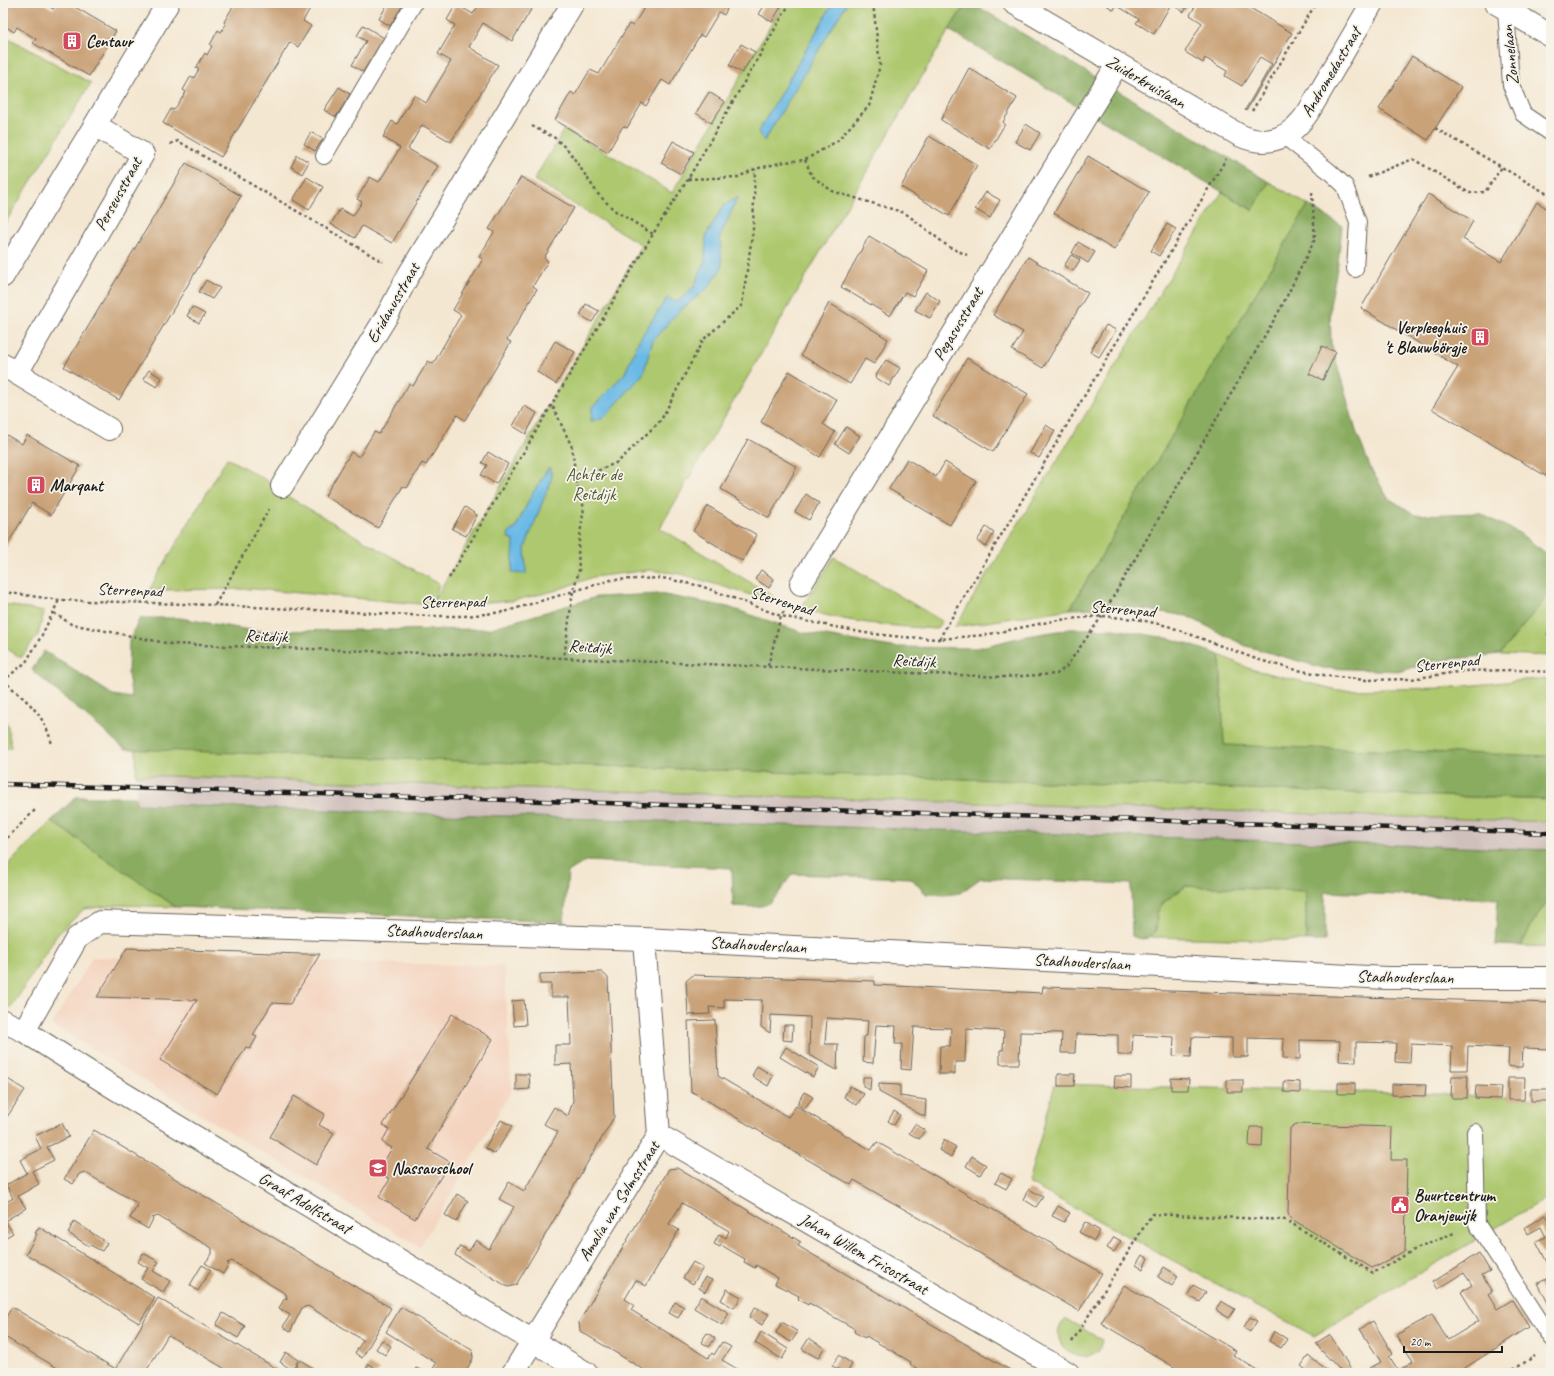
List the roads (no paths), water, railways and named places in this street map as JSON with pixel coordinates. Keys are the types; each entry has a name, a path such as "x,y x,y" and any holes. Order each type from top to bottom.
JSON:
{"street":[{"path":"3,276 168,3"},
{"name":"Eridanusstraat","path":"282,486 388,314 408,276 573,3"},
{"name":"Zuiderkruislaan","path":"1014,3 1117,65 1239,135 1259,142 1272,141 1284,136"},
{"name":"Andromedastraat","path":"1284,136 1299,125 1304,118 1372,3"},
{"name":"Zonnelaan","path":"1501,6 1551,36"},
{"name":"Pegasusstraat","path":"801,584 1117,65"},
{"name":"Perseusstraat","path":"95,125 143,154 10,369 109,429"},
{"name":"Stadhouderslaan","path":"24,1031 77,938 100,922 644,939 1387,978 1551,978"},
{"name":"Amalia van Solmsstraat","path":"514,1373 532,1340 659,1134 644,939"},
{"name":"Graaf Adolfstraat","path":"3,1021 24,1031 586,1373"},
{"name":"Johan Willem Frisostraat","path":"659,1134 1063,1370"}],"lane":[{"path":"324,156 414,3"},
{"name":"Zonnelaan","path":"1501,6 1511,85 1522,114 1551,133"},
{"path":"1284,136 1345,186 1358,222 1355,269"},
{"path":"1475,1132 1477,1224 1551,1338"}],"water":[{"path":"833,3 847,3 764,141 758,132"},
{"path":"738,197 720,237 722,267 708,288 677,313 653,340 643,374 605,417 591,421 592,408 625,373 639,340 667,298 677,302 694,287 705,261 706,236 723,206"},
{"path":"549,467 552,477 525,548 526,574 512,573 514,541 508,538 509,532 515,529 531,496"}],"railway":[{"path":"3,784 1551,833"}],"place":[{"name":"Centaur","path":"72,41"},
{"name":"Verpleeghuis 't Blauwbörgje","path":"1480,337"},
{"name":"Marqant","path":"36,485"},
{"name":"Nassauschool","path":"378,1168"},
{"name":"Buurtcentrum Oranjewijk","path":"1400,1205"}],"park label":[{"name":"Achter de Reitdijk","path":"594,484"}]}
